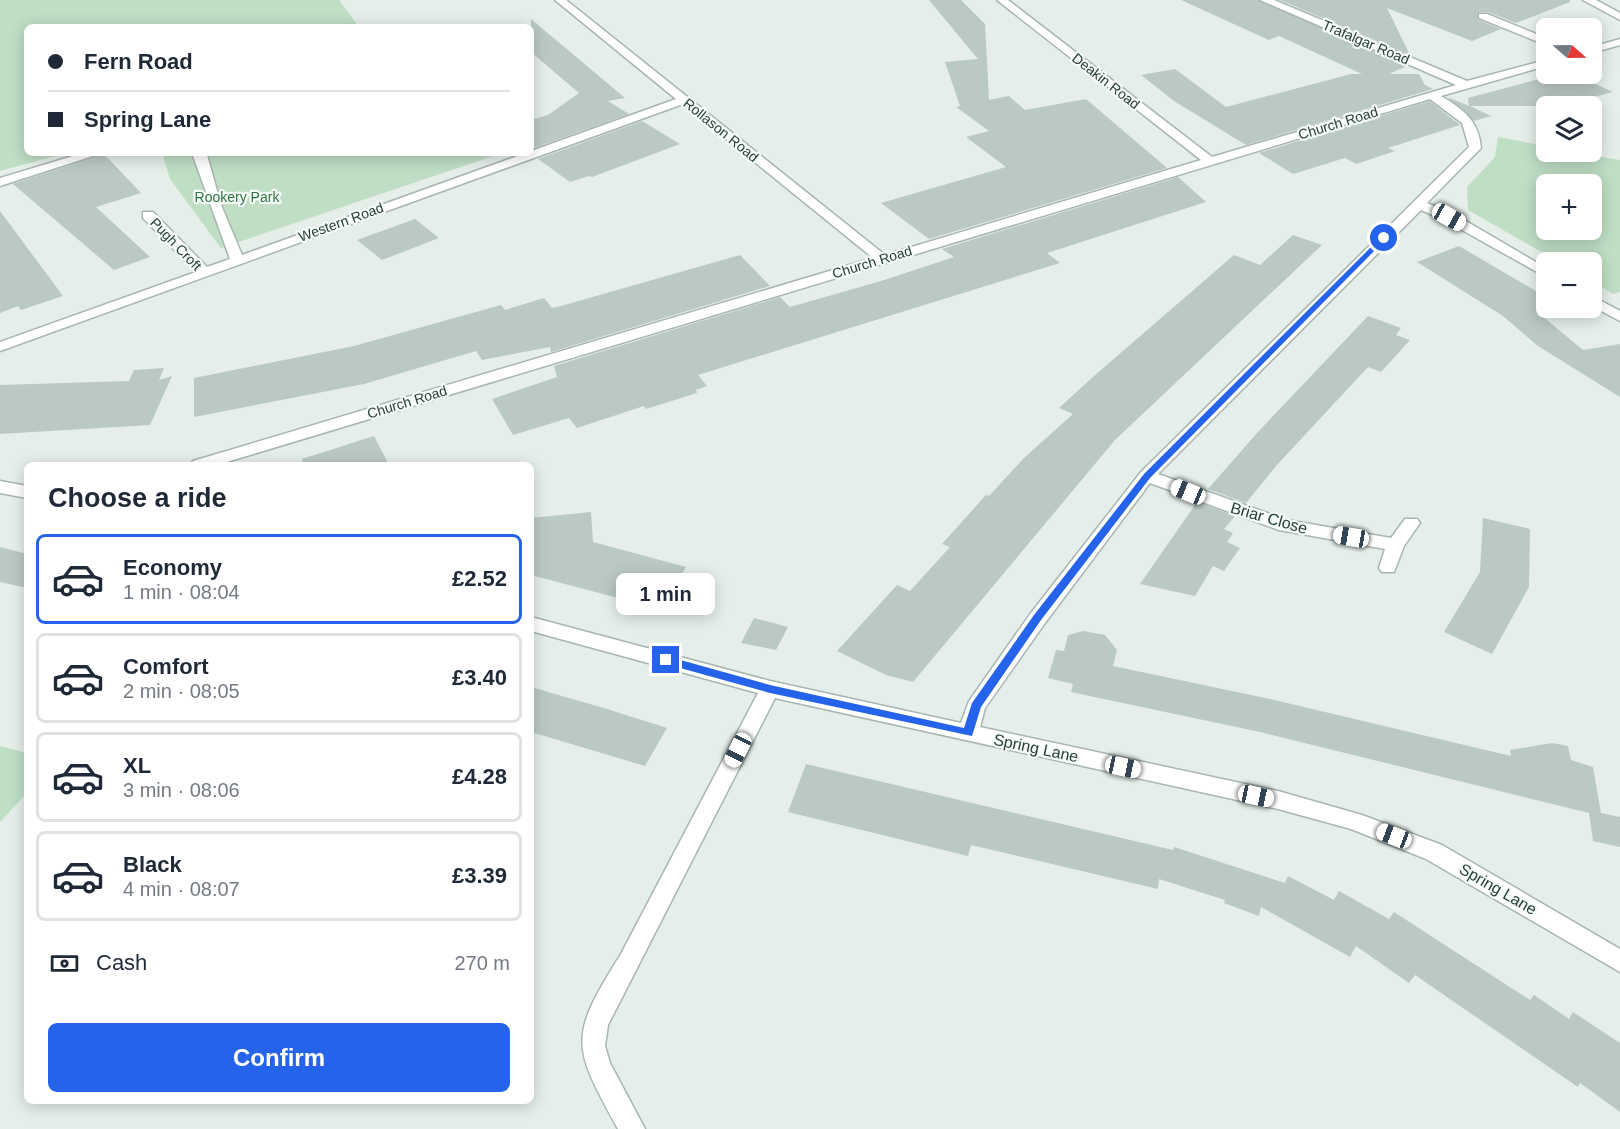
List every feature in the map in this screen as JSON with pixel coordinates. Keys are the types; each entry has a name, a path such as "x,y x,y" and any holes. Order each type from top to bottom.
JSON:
{"street":[{"name":"Rollason Road","path":"560,0 882,259"},
{"name":"Deakin Road","path":"1002,0 1210,161"},
{"name":"Trafalgar Road","path":"1265,0 1466,85"},
{"path":"1588,0 1620,17"},
{"path":"1483,16 1536,38"},
{"path":"1602,47 1620,42"},
{"name":"Church Road","path":"209,462 1431,95 1536,66"},
{"path":"968,733 976,706 1038,618 1147,476 1475,148 1475,134 1469,120 1431,95"},
{"name":"Western Road","path":"534,154 684,100"},
{"path":"0,182 86,156"},
{"path":"201,156 215,205 237,260"},
{"name":"Western Road","path":"0,347 528,156"},
{"path":"1418,204 1449,217 1536,267"},
{"name":"Pugh Croft","path":"148,215 205,273"},
{"path":"1602,306 1620,317"},
{"name":"Briar Close","path":"1147,476 1285,526 1395,545"},
{"path":"0,487 24,491"},
{"path":"1388,568 1395,545 1411,523"},
{"name":"Spring Lane","path":"534,625 770,689 1278,800 1354,820 1434,852 1620,961"},
{"path":"632,1129 600,1068 592,1045 603,1005 628,962 770,689"}],"green space":[{"path":"0,0 339,0 357,24 24,24 24,156 55,156 0,171"},
{"path":"1498,137 1536,144 1536,162 1602,162 1602,157 1620,160 1620,292 1613,294 1602,287 1602,252 1542,252 1468,210 1467,187 1495,157"},
{"name":"Rookery Park","path":"163,156 493,156 221,248 170,179"},
{"path":"0,746 24,752 24,796 0,822"}],"building":[{"path":"929,0 961,0 985,24 989,100 1009,96 1025,110 1086,99 1167,168 929,239 881,203 1006,167 966,137 989,131 956,107 960,106 945,62 978,59"},
{"path":"1181,0 1258,0 1407,66 1389,74 1419,74 1425,85 1433,89 1246,145 1174,101 1141,75 1175,69 1226,107 1351,74 1362,74 1279,36 1269,40"},
{"path":"1280,0 1570,0 1570,2 1516,23 1488,12 1479,12 1478,20 1501,29 1472,41 1387,8 1410,55"},
{"path":"531,19 625,98 608,101 629,114 534,148 534,119 548,115 579,93 534,55 534,24 531,24"},
{"path":"1536,80 1536,84 1596,84 1613,92 1597,96 1536,96 1536,106 1470,106 1491,116 1474,121 1447,97 1469,106 1468,98"},
{"path":"1430,101 1460,125 1388,148 1395,151 1356,164 1345,158 1293,174 1259,153"},
{"path":"642,121 680,144 592,177 570,182 538,159"},
{"path":"98,156 106,156 141,193 96,207 150,257 114,270 13,184"},
{"path":"1178,177 1206,202 1047,253 1060,263 698,375 707,386 696,390 697,393 646,409 644,406 577,428 569,418 513,435 492,399 557,377 554,366 780,297 790,307 881,281 954,257 942,249"},
{"path":"0,211 63,296 21,310 18,306 0,313"},
{"path":"415,219 439,238 382,260 357,240"},
{"path":"1293,235 1322,245 1115,440 913,682 886,675 837,651 897,585 910,591 950,547 942,544 986,495 989,496 1024,458 1073,414 1059,408 1094,376 1234,255 1260,265"},
{"path":"1459,246 1536,291 1536,318 1545,318 1583,350 1620,344 1620,397 1538,346 1503,316 1417,262"},
{"path":"740,255 770,286 551,352 550,347 482,360 476,351 364,384 194,417 194,378 354,346 501,305 505,310 544,298 552,308 561,306"},
{"path":"1368,316 1401,328 1396,335 1410,340 1381,372 1368,367 1276,466 1246,503 1208,489 1257,433"},
{"path":"164,368 159,380 172,376 150,425 0,434 0,385 129,381 134,370"},
{"path":"374,436 387,462 302,462 302,459"},
{"path":"1197,502 1235,516 1224,529 1233,533 1227,542 1240,548 1224,571 1213,566 1195,596 1140,584"},
{"path":"591,512 593,542 686,567 678,580 689,583 671,612 534,576 534,518"},
{"path":"1483,518 1530,529 1529,587 1492,654 1444,632 1480,572"},
{"path":"0,547 24,553 24,587 0,582"},
{"path":"754,618 788,627 776,650 741,643"},
{"path":"1083,631 1105,635 1117,650 1113,666 1270,699 1511,756 1510,750 1552,743 1568,746 1571,760 1593,767 1601,813 1620,817 1620,847 1593,841 1589,813 1260,732 1071,692 1073,684 1048,678 1056,650 1064,651 1068,635"},
{"path":"534,688 667,728 645,766 534,733"},
{"path":"806,764 1173,850 1174,847 1285,883 1288,876 1334,900 1339,891 1389,919 1394,912 1530,1000 1534,995 1569,1019 1573,1012 1620,1043 1620,1112 1580,1083 1578,1087 1415,975 1409,983 1356,946 1350,957 1261,907 1259,916 1224,903 1225,900 1159,879 1158,889 971,845 968,856 788,812"}],"route":[{"path":"666,660 770,689 968,733 976,706 1038,618 1147,476 1384,238"}]}
